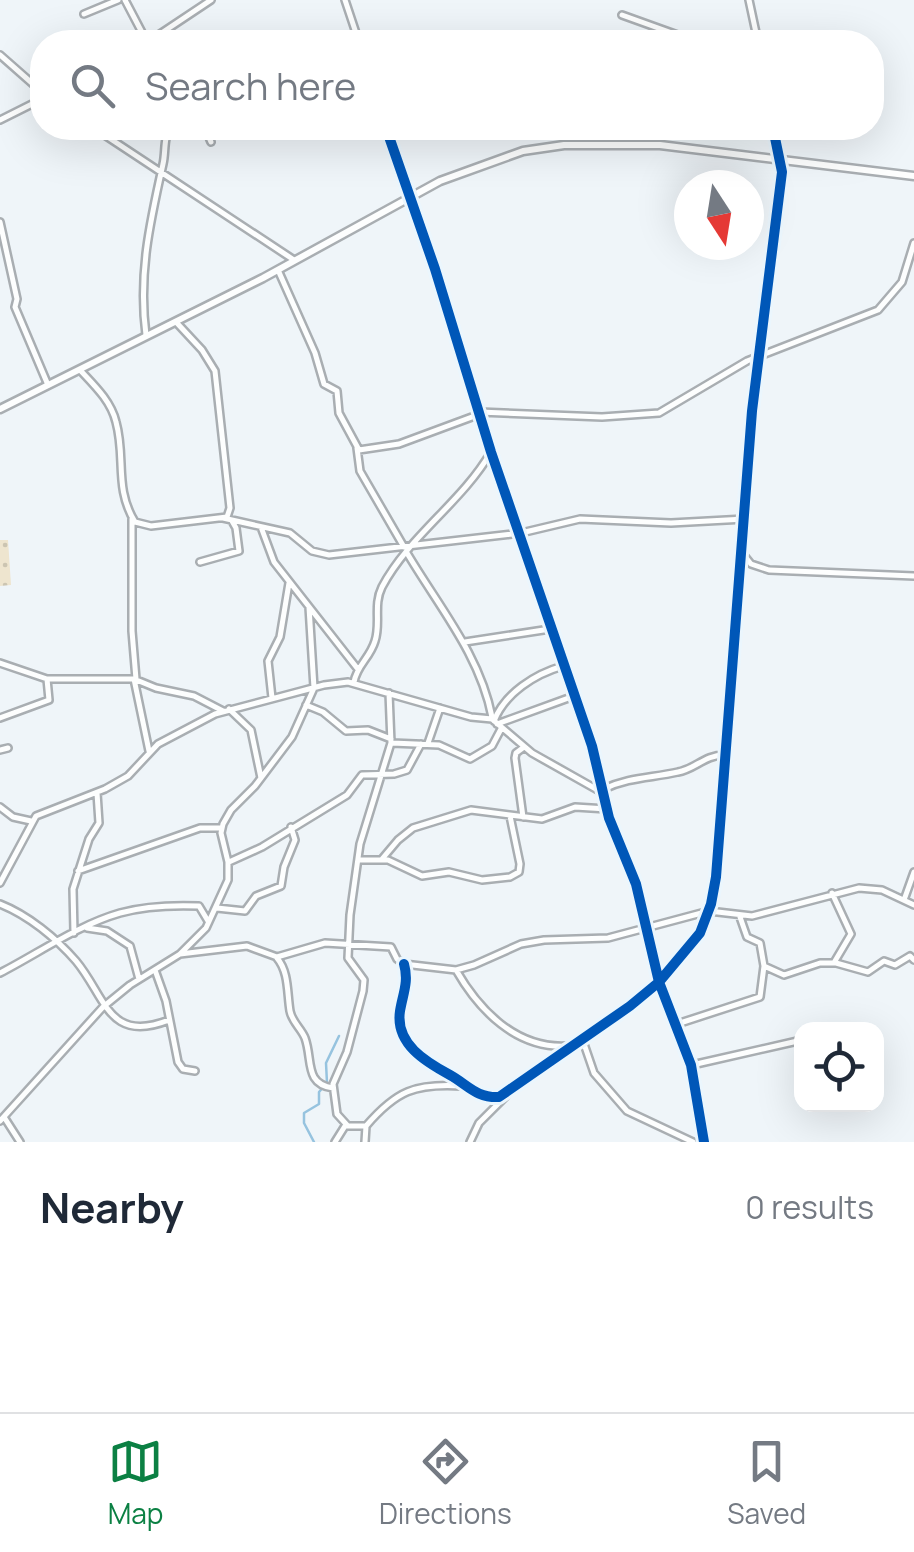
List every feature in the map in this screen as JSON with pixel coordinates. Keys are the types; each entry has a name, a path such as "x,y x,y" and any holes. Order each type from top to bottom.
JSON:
{"street":[{"path":"84,14 122,0 140,30"},
{"path":"165,30 211,0"},
{"path":"345,0 355,30"},
{"path":"749,0 755,30"},
{"path":"622,16 663,30"},
{"path":"0,55 30,84"},
{"path":"0,120 30,103"},
{"path":"112,140 294,260"},
{"path":"146,335 142,294 144,252 165,140"},
{"path":"391,140 574,696 607,810 636,884 659,982 691,1065 704,1142"},
{"path":"470,1142 478,1123 508,1094 659,982 696,940 709,912 716,877 758,356 782,172 775,140"},
{"path":"0,410 278,270 440,181 494,159 564,145 660,144 914,176"},
{"path":"0,222 17,299 15,307 49,386"},
{"path":"357,448 396,445 480,413 653,415 758,356 878,310 902,282 914,244"},
{"path":"278,270 316,353 324,384 337,391 338,409 357,448 360,471 446,618 465,642 496,723"},
{"path":"174,320 215,371 230,508 227,519"},
{"path":"80,370 114,415 118,434 121,494 132,519 135,679 149,751"},
{"path":"414,546 479,472 491,452"},
{"path":"132,519 139,525 150,526 227,519 290,533 308,549 323,554 406,550 521,533 580,518 672,522 745,519"},
{"path":"200,562 238,552 236,528 227,519"},
{"path":"261,527 270,556 357,668"},
{"path":"354,682 357,668 376,638 380,590 406,550"},
{"path":"742,554 756,566"},
{"path":"741,572 756,566 819,574 914,576"},
{"path":"272,698 268,661 280,638 289,582"},
{"path":"20,1142 2,1119 104,1007 139,978 180,954 217,908 228,880 221,828 231,810 292,737 314,688 310,608"},
{"path":"465,642 550,629"},
{"path":"0,663 47,679 135,679 226,710 251,730 261,778"},
{"path":"306,705 323,712 346,731 368,730 391,741 425,744 474,758 492,746 496,723 508,696 546,672 564,666"},
{"path":"0,718 49,700 47,679"},
{"path":"0,883 36,816 75,798 97,793 128,776 149,751 169,737 226,710 314,688 354,682 496,723 524,747 603,791"},
{"path":"366,1126 347,1124 337,1114 333,1088 348,1052 364,986 361,974 348,958 348,943 358,860 391,741 390,692"},
{"path":"496,723 574,696"},
{"path":"228,862 351,792 362,775 407,770 425,744 440,708"},
{"path":"522,817 515,755 524,747"},
{"path":"0,750 8,748"},
{"path":"603,791 625,779 682,772 708,757 724,756"},
{"path":"74,933 72,898 89,839 99,823 97,793"},
{"path":"382,859 398,840 420,825 472,810 547,818 580,806 607,810"},
{"path":"0,808 31,822"},
{"path":"358,860 382,859 422,876 449,872 482,880 514,876 520,868 510,816"},
{"path":"217,908 245,910 256,896 281,886 295,840 292,827"},
{"path":"78,871 200,828 221,828"},
{"path":"904,900 914,872"},
{"path":"277,958 318,943 348,943 374,948 391,946 404,964 456,970 521,944 602,940 709,912 740,917 760,915 832,893 866,888 914,905"},
{"path":"832,893 851,934 833,964"},
{"path":"0,904 26,918 56,942 83,970 116,1021 148,1027 169,1020"},
{"path":"0,973 118,913 175,905 200,906 209,922"},
{"path":"677,1024 760,996 764,966 760,944 747,937 740,917"},
{"path":"86,928 108,931 130,946 139,978"},
{"path":"180,954 247,946 277,958 283,966 292,1017 306,1039 312,1076 320,1086 333,1088"},
{"path":"764,966 784,974 820,962 868,972 884,961 895,964 908,956 914,960"},
{"path":"404,964 407,986 400,1015 403,1032 422,1060 488,1098 508,1094"},
{"path":"155,969 180,1067 195,1071"},
{"path":"456,970 475,1002 496,1022 535,1041 570,1045"},
{"path":"582,1038 594,1072 627,1112 692,1142"},
{"path":"691,1065 794,1042"},
{"path":"365,1142 366,1126 388,1101 405,1092 465,1086"},
{"path":"335,1142 347,1124"}],"shaded area":[{"path":"0,540 8,540 11,585 0,586"}],"waterway":[{"path":"314,1142 304,1123 304,1113 319,1104 319,1092 327,1083 326,1063 339,1036"}],"cycle path":[{"path":"390,140 592,746 609,818 636,884 659,982 691,1065 704,1142"},
{"path":"404,964 406,982 400,1023 407,1042 422,1058 473,1090 499,1097 630,1006 659,982 700,933 716,877 752,411 782,172 775,140"}]}
